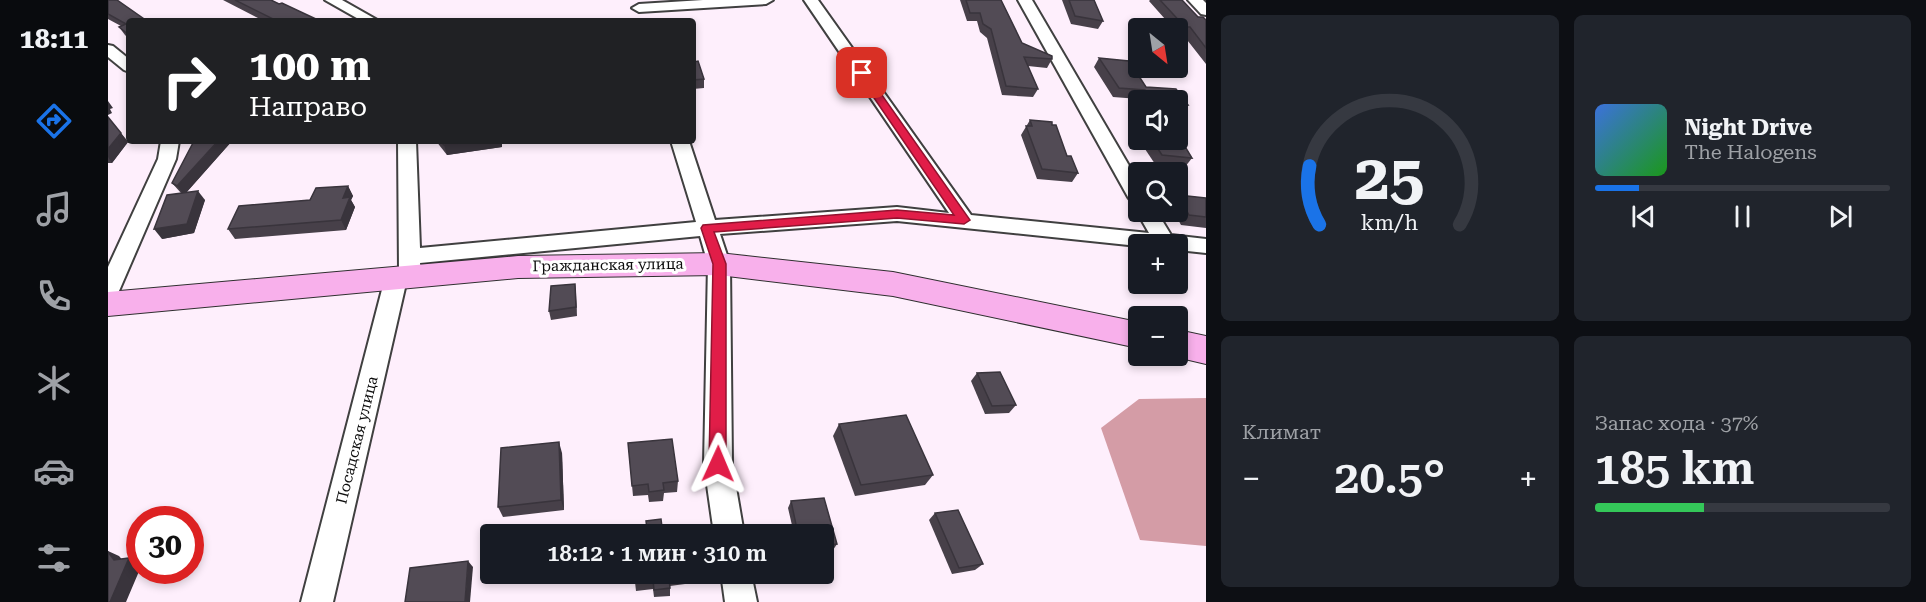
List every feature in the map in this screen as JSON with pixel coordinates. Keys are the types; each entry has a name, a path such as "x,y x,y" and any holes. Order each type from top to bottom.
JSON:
{"street":[{"path":"332,0 366,18"},
{"path":"637,10 766,0"},
{"path":"811,0 964,220"},
{"path":"1025,0 1128,180"},
{"path":"1195,0 1206,11"},
{"path":"108,49 126,64"},
{"path":"108,291 167,159 170,144"},
{"name":"Посадская улица","path":"317,602 405,270 407,144"},
{"path":"681,144 719,264 718,464 727,524"},
{"path":"405,270 707,228 897,214 1128,237"},
{"path":"1188,244 1206,246"},
{"name":"Гражданская улица","path":"108,304 405,270 719,264 893,284 1128,333"},
{"path":"1188,346 1206,350"},
{"path":"738,584 741,602"}],"shaded area":[{"path":"1206,398 1206,546 1140,540 1101,428 1139,399"}],"building":[{"path":"108,0 117,0 143,18 126,18 126,24 108,14"},
{"path":"235,0 271,0 314,18 271,18"},
{"path":"966,0 1001,0 1022,43 1052,56 1052,59 1024,57 1038,89 1006,86 991,29 983,24 980,13 970,13"},
{"path":"1069,0 1094,0 1103,21 1075,16"},
{"path":"1160,0 1182,0 1198,17 1206,20 1206,48 1188,27 1188,18 1177,18"},
{"path":"126,24 126,33 119,27"},
{"path":"1099,58 1128,61 1128,78 1140,78 1146,87 1177,90 1145,90 1119,88"},
{"path":"696,61 698,61 704,79 696,80"},
{"path":"108,117 121,133 108,149"},
{"path":"1030,120 1052,122 1052,125 1056,125 1067,156 1071,156 1078,173 1042,169 1026,126 1032,126"},
{"path":"192,144 215,144 177,186 172,183"},
{"path":"1159,150 1187,150 1192,158 1162,155"},
{"path":"348,186 343,198 350,197 341,220 228,229 239,206 310,200 316,188"},
{"path":"198,191 187,224 154,229 167,195"},
{"path":"1188,196 1206,198 1206,217 1189,215"},
{"path":"575,284 576,307 549,311 551,286"},
{"path":"1000,372 1016,405 992,406 977,373"},
{"path":"906,415 933,475 861,485 839,424"},
{"path":"672,439 678,481 663,483 664,490 649,492 648,484 632,486 628,443"},
{"path":"559,442 561,500 498,507 501,448"},
{"path":"824,498 831,524 796,524 791,501"},
{"path":"958,510 983,564 959,568 935,513"},
{"path":"661,519 662,524 646,524 646,521"},
{"path":"108,552 114,560 126,558 126,565 108,602"},
{"path":"468,561 465,602 405,602 410,568"},
{"path":"653,584 670,584 670,588 654,590"}],"route":[{"path":"718,464 719,264 707,228 897,214 964,220 862,73"}]}
